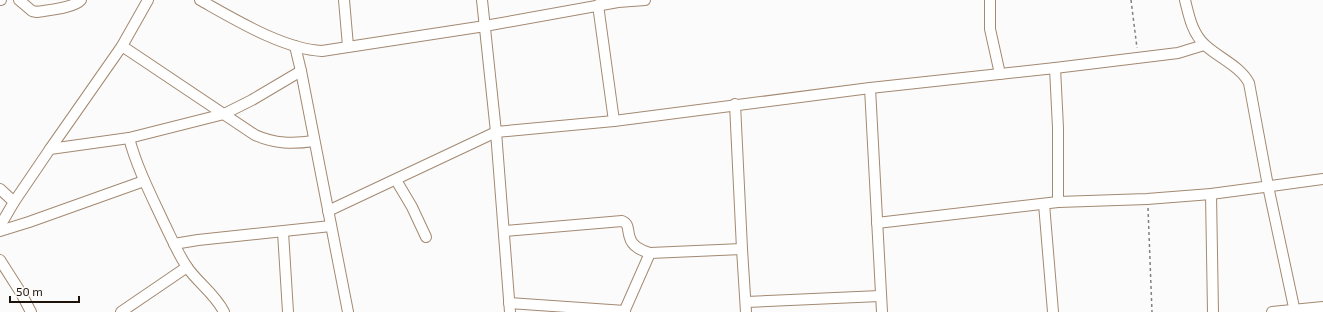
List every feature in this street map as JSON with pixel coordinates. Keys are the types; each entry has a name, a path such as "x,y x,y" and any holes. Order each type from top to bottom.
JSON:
{"street":[{"path":"19,0 32,11 37,12 74,5 81,0"},
{"path":"0,226 14,202 122,46 148,0"},
{"path":"200,0 285,43 310,50 322,51 485,26 618,1 645,0"},
{"path":"344,0 348,46"},
{"path":"482,0 496,132 510,308 624,311 650,253"},
{"path":"990,0 990,29 1000,74"},
{"path":"1185,0 1192,27 1204,45 1242,74 1249,83 1268,186 1295,311"},
{"path":"598,5 614,121"},
{"path":"328,211 496,132 614,121 735,104 1138,58 1178,53 1204,45"},
{"path":"122,46 255,135 280,143 290,144 314,141"},
{"path":"295,46 348,312"},
{"path":"1055,68 1058,128 1058,202"},
{"path":"50,149 129,138 224,114 252,100 301,71"},
{"path":"870,88 882,312"},
{"path":"735,104 746,307 880,296"},
{"path":"129,138 135,160 174,244 187,267 220,304 224,312"},
{"path":"877,223 1058,202 1147,199 1211,194 1323,179"},
{"path":"396,180 412,207 426,238"},
{"path":"0,230 30,222 144,181"},
{"path":"0,190 14,202"},
{"path":"1211,194 1214,312"},
{"path":"1044,204 1053,312"},
{"path":"504,231 622,221 626,222 628,225 630,238 633,243 640,250 650,253 742,249"},
{"path":"174,244 198,240 331,226"},
{"path":"283,232 288,312"},
{"path":"0,260 17,286 31,312"},
{"path":"121,312 187,267"},
{"path":"1272,312 1295,311 1323,307"}],"path":[{"path":"1131,0 1138,58"},
{"path":"1147,199 1152,312"}]}
